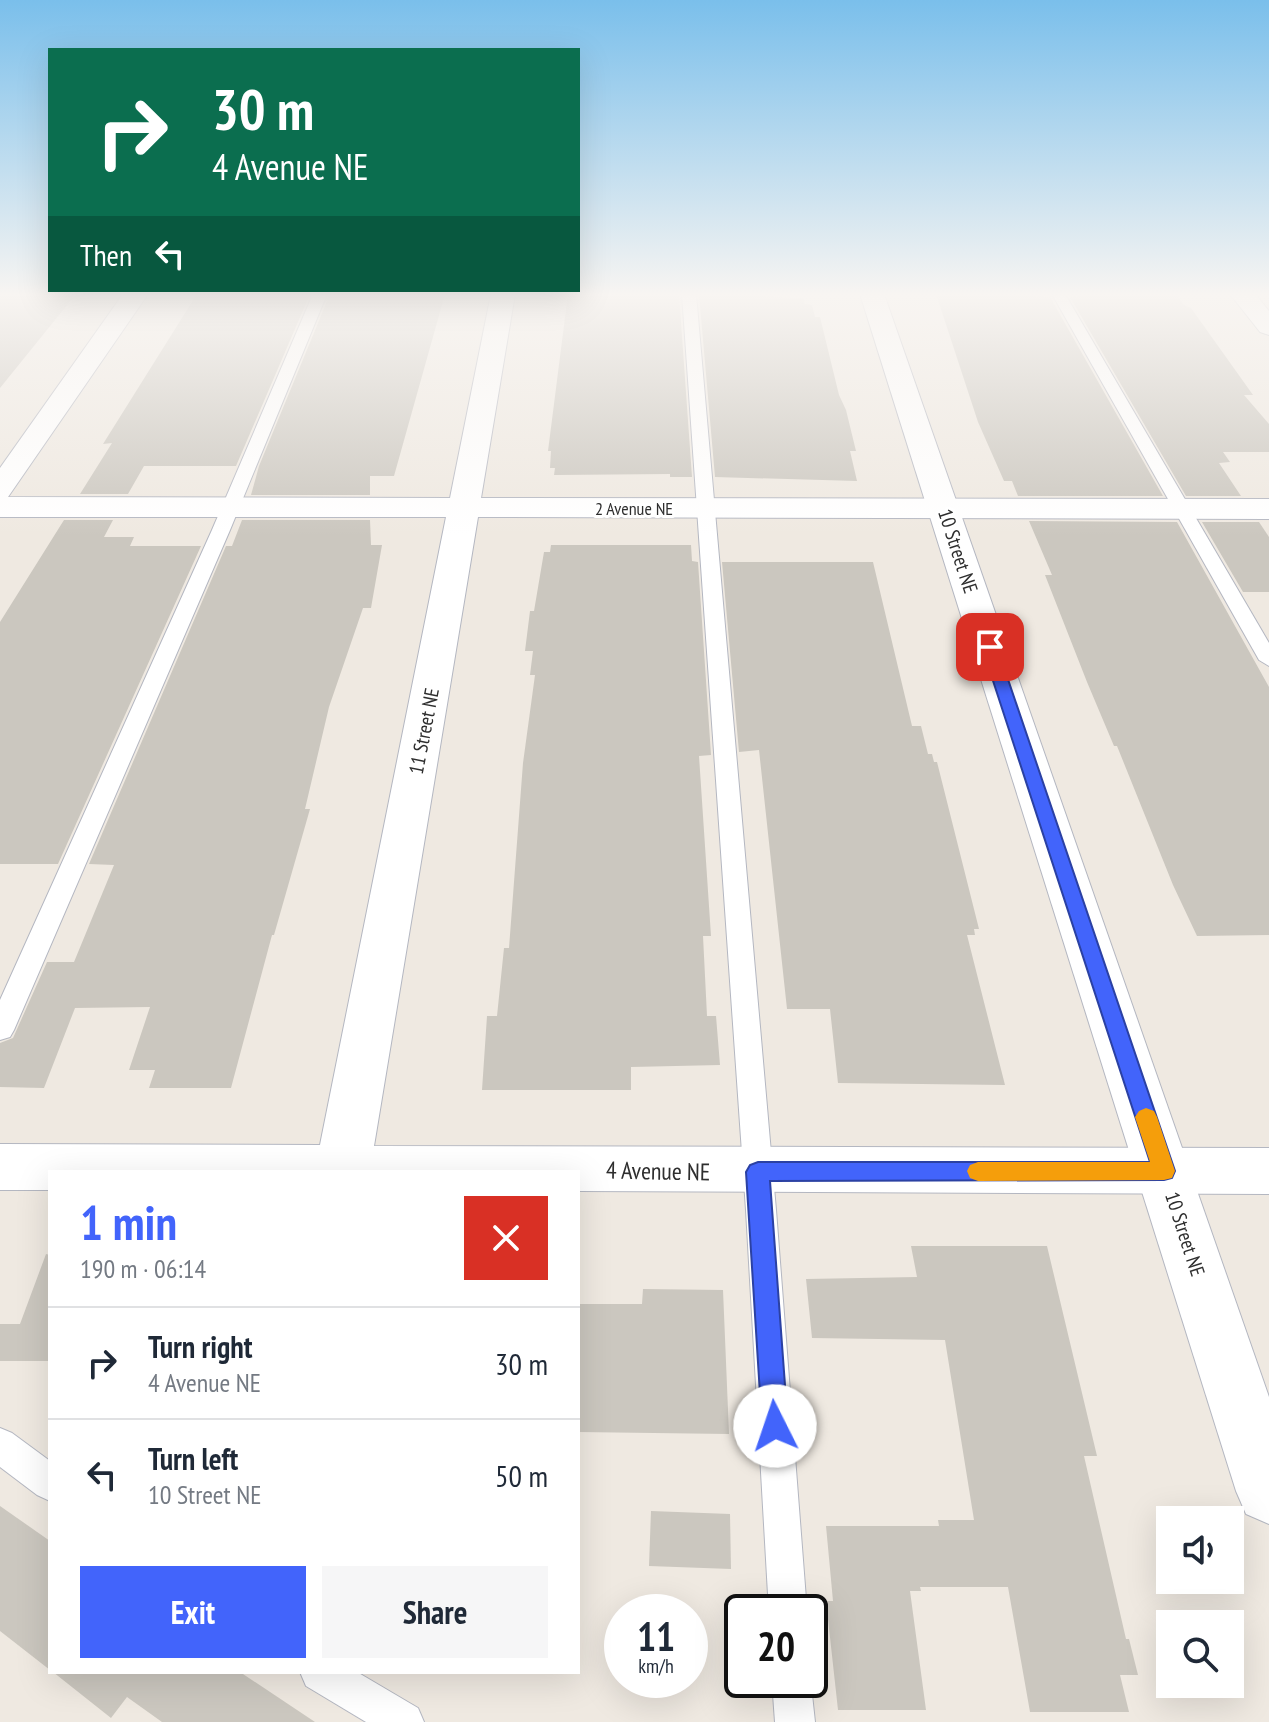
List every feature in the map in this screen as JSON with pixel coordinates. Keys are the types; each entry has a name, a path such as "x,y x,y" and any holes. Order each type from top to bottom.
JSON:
{"street":[{"path":"0,490 80,374"},
{"name":"11 Street NE","path":"343,1167 489,374"},
{"name":"10 Street NE","path":"899,374 1269,1491"},
{"name":"2 Avenue NE","path":"0,507 1269,509"},
{"name":"4 Avenue NE","path":"0,1167 758,1172 1269,1171"}],"lane":[{"path":"0,1030 286,374"},
{"path":"695,374 758,1172 787,1594"},
{"path":"1104,374 1269,660"},
{"path":"0,1445 48,1481"},
{"path":"323,1674 404,1722"},
{"path":"793,1698 795,1722"}],"building":[{"path":"0,374 11,374 0,388"},
{"path":"147,374 275,374 236,466 144,466 128,494 80,494 112,443 103,444"},
{"path":"297,374 422,374 394,476 370,476 370,495 251,495 259,466"},
{"path":"558,374 685,374 692,477 670,477 670,474 554,475 555,468 550,468 551,451 548,451"},
{"path":"706,374 834,374 856,451 850,451 857,481 715,477"},
{"path":"962,374 1094,374 1163,496 1018,496 1012,481 1004,481 978,422"},
{"path":"1115,374 1238,374 1253,395 1244,395 1269,424 1269,452 1223,452 1230,462 1219,463 1241,496 1186,496"},
{"path":"64,520 113,520 104,537 134,537 130,546 201,546 58,864 0,864 0,622"},
{"path":"242,520 370,520 371,545 382,545 371,608 363,608 329,707 305,809 310,809 231,1088 149,1088 155,1070 129,1070 150,1007 75,1008 44,1088 0,1087 0,1043 13,1038 47,962 74,962 114,865 89,864 226,546 232,546"},
{"path":"1029,521 1177,522 1269,687 1269,935 1197,936 1087,682 1045,575 1052,575"},
{"path":"1202,522 1259,522 1269,537 1269,592 1243,592"},
{"path":"551,545 691,545 692,561 698,562 711,755 699,756 711,936 703,936 707,1016 716,1016 720,1065 631,1067 631,1090 482,1090 487,1016 497,1016 504,948 509,948 523,763 535,675 530,675 533,651 525,651 530,611 534,611 544,552 550,552"},
{"path":"722,562 873,562 912,726 921,726 928,754 932,754 934,762 937,762 979,929 974,929 975,935 967,935 1005,1085 838,1083 830,1009 787,1009 759,750 739,752"},
{"path":"911,1246 1047,1246 1097,1456 1084,1456 1126,1639 1129,1639 1138,1675 1120,1675 1129,1712 1030,1712 1008,1587 920,1587 921,1591 910,1591 926,1710 838,1710 828,1619 828,1601 833,1601 826,1526 939,1526 938,1520 974,1520 945,1340 812,1338 806,1279 917,1277"},
{"path":"48,1254 48,1361 0,1361 0,1324 20,1324"},
{"path":"643,1289 723,1290 729,1434 580,1432 580,1304 642,1304"},
{"path":"0,1506 48,1540 48,1668 0,1631"},
{"path":"651,1511 730,1514 731,1569 649,1566"},
{"path":"56,1674 243,1674 315,1722 162,1722 127,1697 111,1718"}],"slow traffic":[{"path":"978,1171 1164,1171 1146,1117"}],"route":[{"path":"775,1426 758,1172 1164,1171 990,647"}]}
